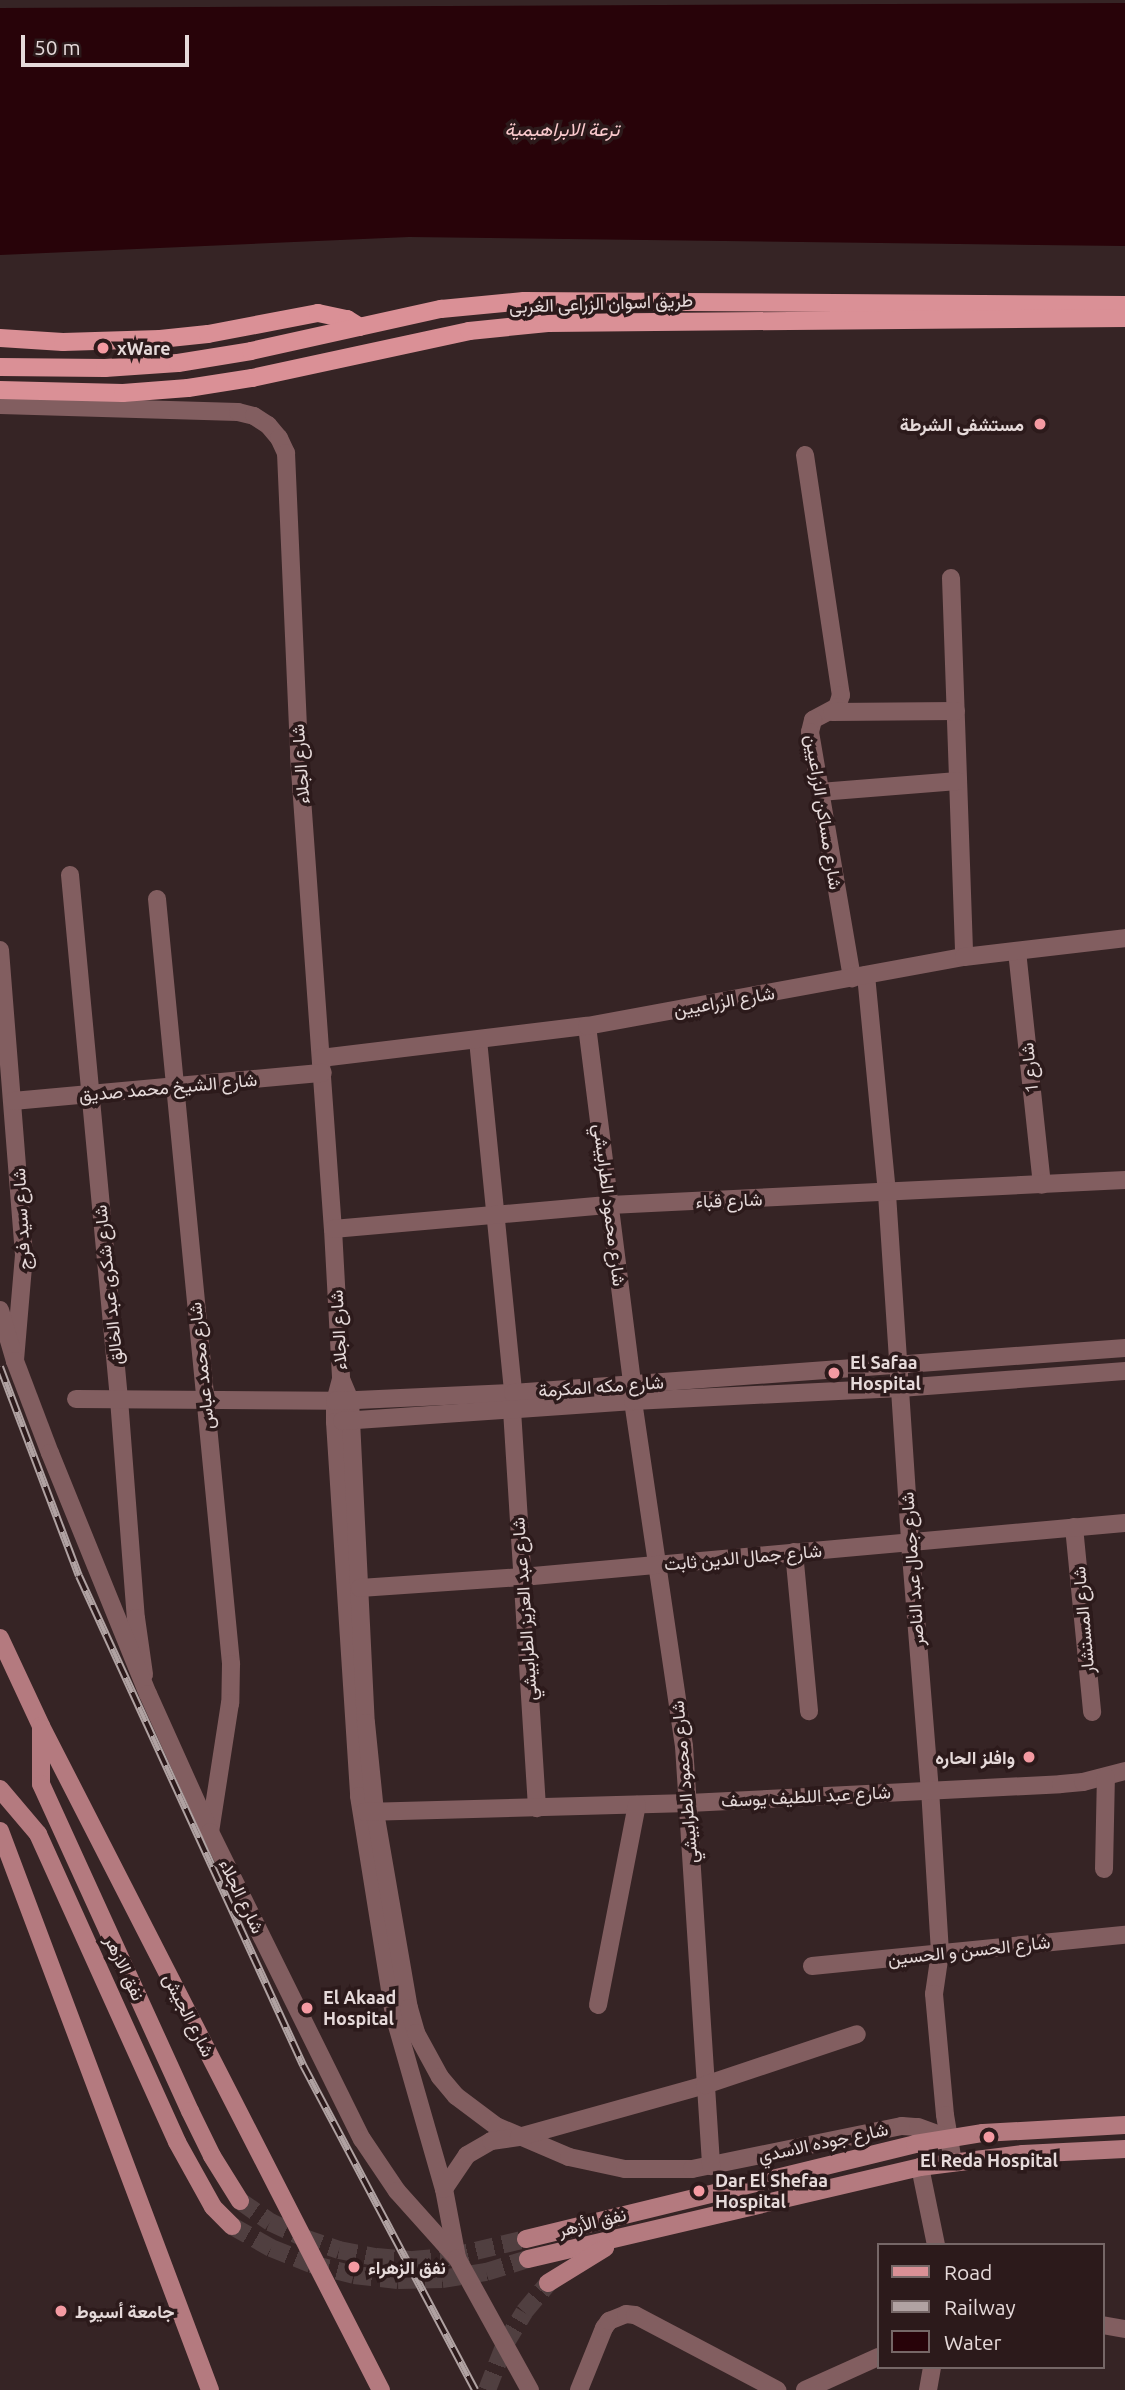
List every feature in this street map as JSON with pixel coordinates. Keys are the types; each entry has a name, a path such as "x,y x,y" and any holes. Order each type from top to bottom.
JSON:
{"main road":[{"name":"طريق اسوان الزراعى الغربى","path":"0,367 105,368 178,363 441,309 524,301 1125,305"},
{"path":"0,338 63,342 160,339 232,330 318,313 340,317 360,327"},
{"name":"طريق اسوان الزراعى الغربى","path":"0,390 123,393 188,388 252,378 469,331 548,323 1125,318"},
{"name":"شارع الجيش","path":"0,1638 41,1726 381,2390"},
{"name":"نفق الازهر","path":"41,1726 41,1784 190,2111 218,2167 240,2201"},
{"name":"نفق الازهر","path":"0,1789 38,1834 177,2142 213,2207 232,2226"},
{"path":"0,1831 210,2390"},
{"name":"شارع جوده الاسدي","path":"659,2206 948,2138 1125,2125"},
{"path":"548,2283 591,2255 637,2234 920,2167 1125,2149"},
{"name":"نفق الأزهر","path":"526,2239 659,2206"},
{"name":"نفق الأزهر","path":"528,2259 637,2234"}],"street":[{"name":"شارع الجلاء","path":"0,405 238,412 254,416 279,438 286,453 299,756 334,1229 367,1812 394,2015 444,2189 457,2258"},
{"name":"شارع مساكن الزراعيين","path":"805,455 841,695 840,702 832,712 818,715 810,726 820,792 859,976"},
{"path":"951,578 964,957"},
{"path":"832,712 956,711"},
{"path":"820,792 958,781"},
{"name":"شارع شكرى عبد الخالق","path":"70,875 119,1399 136,1618 148,1694"},
{"name":"شارع محمد عباس","path":"156,899 231,1683 210,1832"},
{"name":"شارع الزراعيين","path":"322,1066 478,1040 587,1027 964,957 1125,939"},
{"name":"شارع سيد فرج","path":"0,950 24,1277 15,1362"},
{"name":"شارع 1","path":"1017,951 1042,1185"},
{"name":"شارع جمال عبد الناصر","path":"859,976 887,1194 940,1953 934,1994 948,2138 953,2162"},
{"name":"شارع محمود الطرابيشي","path":"587,1027 656,1565 684,1746 711,2166"},
{"name":"شارع عبد العزيز الطرابيشي","path":"478,1040 512,1401 537,1808"},
{"name":"شارع الشيخ محمد صديق","path":"13,1101 172,1086 322,1066"},
{"name":"شارع قباء","path":"334,1229 610,1205 887,1194 1125,1180"},
{"name":"شارع الجلاء","path":"0,1310 15,1362 148,1694 210,1832 378,2166 457,2258 530,2390"},
{"name":"شارع مكه المكرمة","path":"343,1421 512,1401 1125,1348"},
{"name":"شارع مكه المكرمة","path":"633,1392 900,1388 1125,1371"},
{"name":"شارع مكه المكرمة","path":"76,1399 512,1401"},
{"name":"شارع الجلاء","path":"343,1421 360,1588 367,1812 409,2008 421,2044 440,2077 456,2096 496,2126 519,2137"},
{"name":"شارع جمال الدين ثابت","path":"360,1588 522,1577 1125,1523"},
{"name":"شارع المستشار","path":"1074,1527 1092,1712"},
{"path":"794,1552 808,1711"},
{"name":"شارع عبد اللطيف يوسف","path":"367,1812 689,1803 1061,1784 1125,1771"},
{"path":"1104,1869 1106,1777"},
{"path":"598,2005 637,1805"},
{"name":"شارع الحسن و الحسين","path":"812,1966 1125,1935"},
{"path":"444,2189 457,2165 479,2147 705,2085 857,2034"},
{"name":"شارع جوده الاسدي","path":"519,2137 569,2157 625,2169 668,2171 711,2166 887,2127 918,2127 948,2138"},
{"path":"920,2167 936,2243"},
{"path":"579,2390 604,2328 610,2321 626,2314 635,2315 777,2390"},
{"path":"1104,2325 1125,2329"},
{"path":"805,2390 876,2358"},
{"path":"928,2390 932,2369"}],"water":[{"name":"ترعة الابراهيمية","path":"1125,3 1125,246 409,237 0,255 0,8"}],"tunnel":[{"path":"240,2201 270,2222 304,2238 339,2250 376,2257 413,2260 450,2257 526,2239"},
{"path":"232,2226 271,2248 311,2264 354,2275 398,2280 442,2279 486,2272 528,2259"},
{"path":"487,2390 505,2344 524,2312 548,2283"}],"railway":[{"path":"0,1367 79,1576 303,2065 475,2390"}],"place":[{"name":"xWare","path":"103,348"},
{"name":"مستشفى الشرطة","path":"1040,424"},
{"name":"El Safaa Hospital","path":"834,1373"},
{"name":"وافلز الحاره","path":"1029,1757"},
{"name":"El Akaad Hospital","path":"307,2008"},
{"name":"El Reda Hospital","path":"989,2137"},
{"name":"Dar El Shefaa Hospital","path":"699,2191"},
{"name":"نفق الزهراء","path":"354,2267"},
{"name":"جامعة أسيوط","path":"61,2311"}]}
